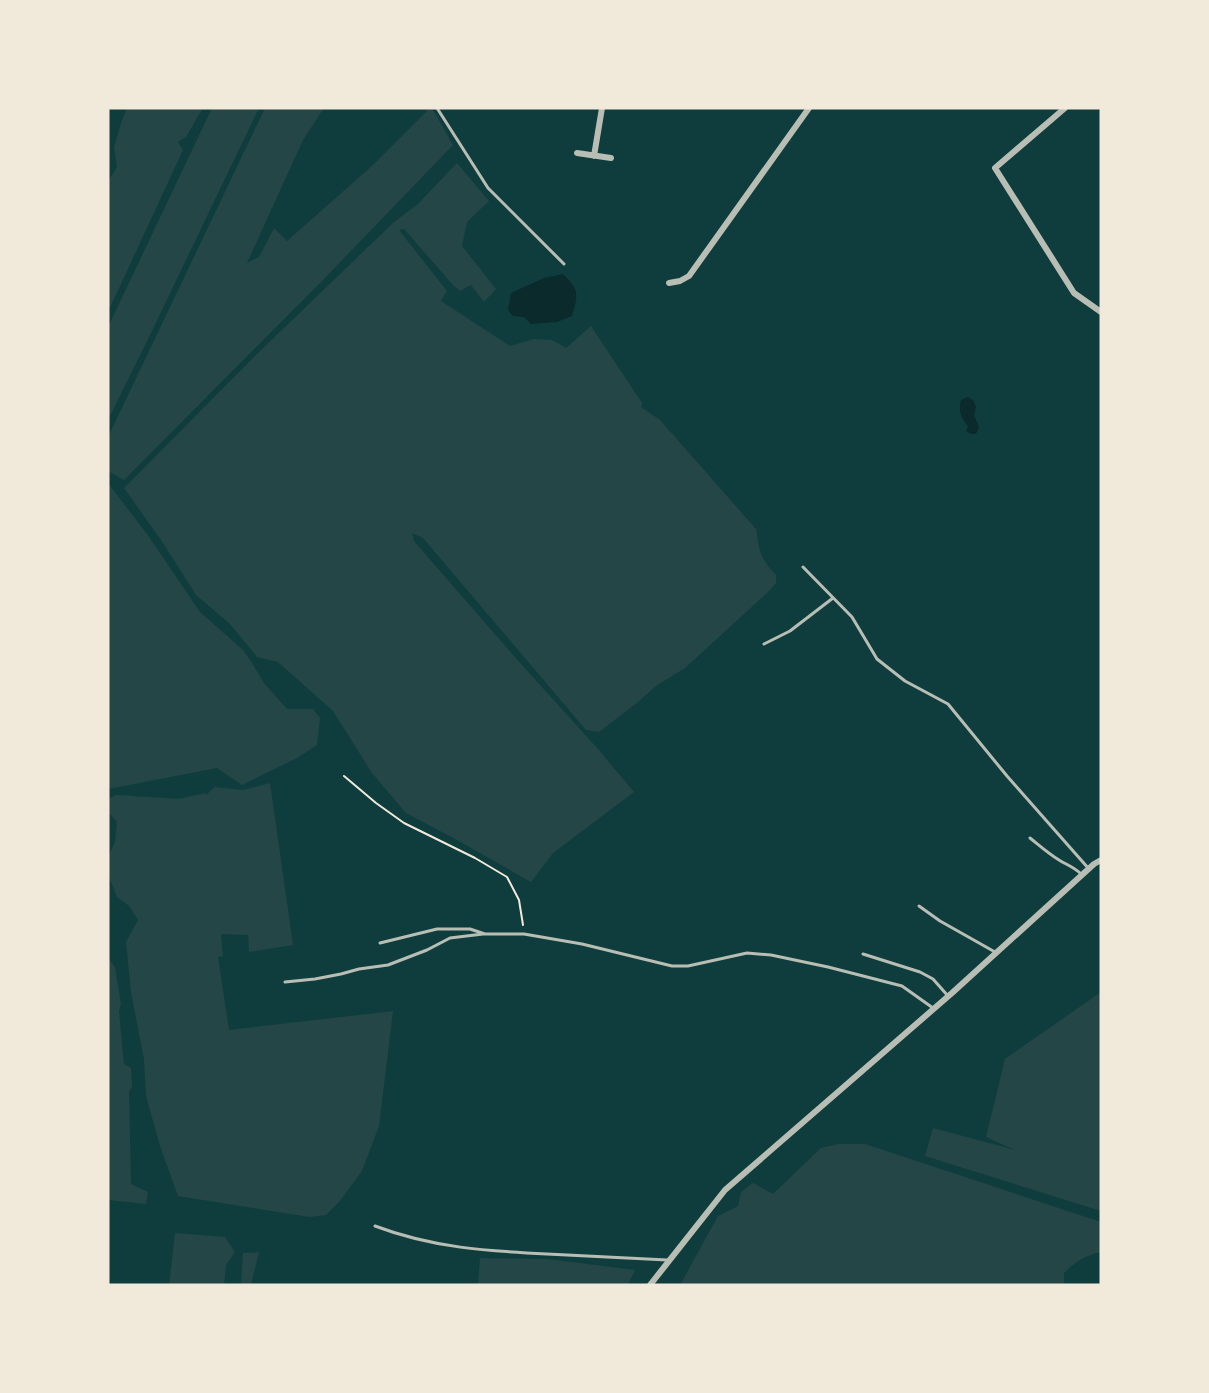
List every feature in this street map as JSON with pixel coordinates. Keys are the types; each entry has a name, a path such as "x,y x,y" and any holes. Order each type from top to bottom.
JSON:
{"street":[{"path":"594,156 602,108"},
{"path":"669,283 689,276 809,108"},
{"path":"1065,108 995,168 1074,293 1101,312"},
{"path":"577,153 611,158"},
{"path":"650,1285 725,1190 1101,860"}],"lane":[{"path":"437,108 488,188 564,264"},
{"path":"803,567 852,617 877,658 904,681 948,704 1007,776 1089,869"},
{"path":"764,644 790,631 833,598"},
{"path":"1030,838 1082,875"},
{"path":"919,906 940,921 997,952"},
{"path":"380,943 437,929 470,929 485,934"},
{"path":"285,982 315,979 388,965 427,950 450,938 485,934 524,934 582,944 672,966 687,966 747,953 771,955 902,986 934,1008"},
{"path":"863,954 920,972 933,979 950,994"},
{"path":"375,1226 400,1236 444,1246 494,1251 670,1260"}],"path":[{"path":"344,776 404,823 475,858 507,877 519,900 524,934"}],"shaded area":[{"path":"127,108 203,108 186,137 178,142 183,150 108,312 108,181 117,167 114,147"},
{"path":"212,108 259,108 108,420 108,327"},
{"path":"265,108 324,108 303,140 247,263 259,257 274,228 287,241 373,165 430,108 453,145 323,280 124,480 108,471 108,437"},
{"path":"457,163 489,201 467,222 462,246 496,289 484,302 471,285 460,291 404,229 399,230 447,291 441,301 510,346 534,339 552,340 566,348 591,326 642,403 641,407 660,420 756,529 761,554 776,575 776,583 768,592 685,668 656,686 599,732 586,730 423,538 412,533 414,541 634,792 553,853 531,882 406,813 372,773 333,711 278,662 257,657 230,624 196,595 124,488 258,353 393,223 418,204"},
{"path":"563,274 576,293 572,316 557,322 531,324 524,317 513,316 508,310 511,293 544,278"},
{"path":"968,397 973,400 976,407 974,415 979,427 976,434 966,431 968,426 960,411 961,400"},
{"path":"108,483 147,534 200,612 243,650 264,683 287,709 313,709 320,718 317,745 297,758 242,785 217,768 108,789"},
{"path":"270,783 293,945 249,952 248,935 221,934 223,956 218,957 229,1030 393,1011 379,1126 362,1171 339,1202 326,1215 309,1217 178,1196 160,1146 146,1096 144,1059 131,992 126,942 138,920 129,906 117,897 109,877 108,857 115,842 117,822 108,812 108,799 117,795 179,799 205,793 206,795 215,787 243,790"},
{"path":"108,957 115,967 121,1004 119,1011 124,1064 131,1068 132,1087 129,1092 131,1184 148,1192 146,1204 108,1200"},
{"path":"1101,992 1101,1211 925,1156 933,1128 1015,1150 986,1137 1005,1059"},
{"path":"839,1144 865,1144 1101,1222 1101,1252 1085,1257 1068,1269 1064,1273 1064,1285 680,1285 718,1216 738,1206 741,1192 753,1183 773,1194 821,1148"},
{"path":"175,1233 225,1237 235,1252 226,1265 224,1285 169,1285"},
{"path":"259,1252 251,1285 241,1285 243,1253"},
{"path":"480,1258 548,1259 635,1270 628,1285 478,1285"}]}
